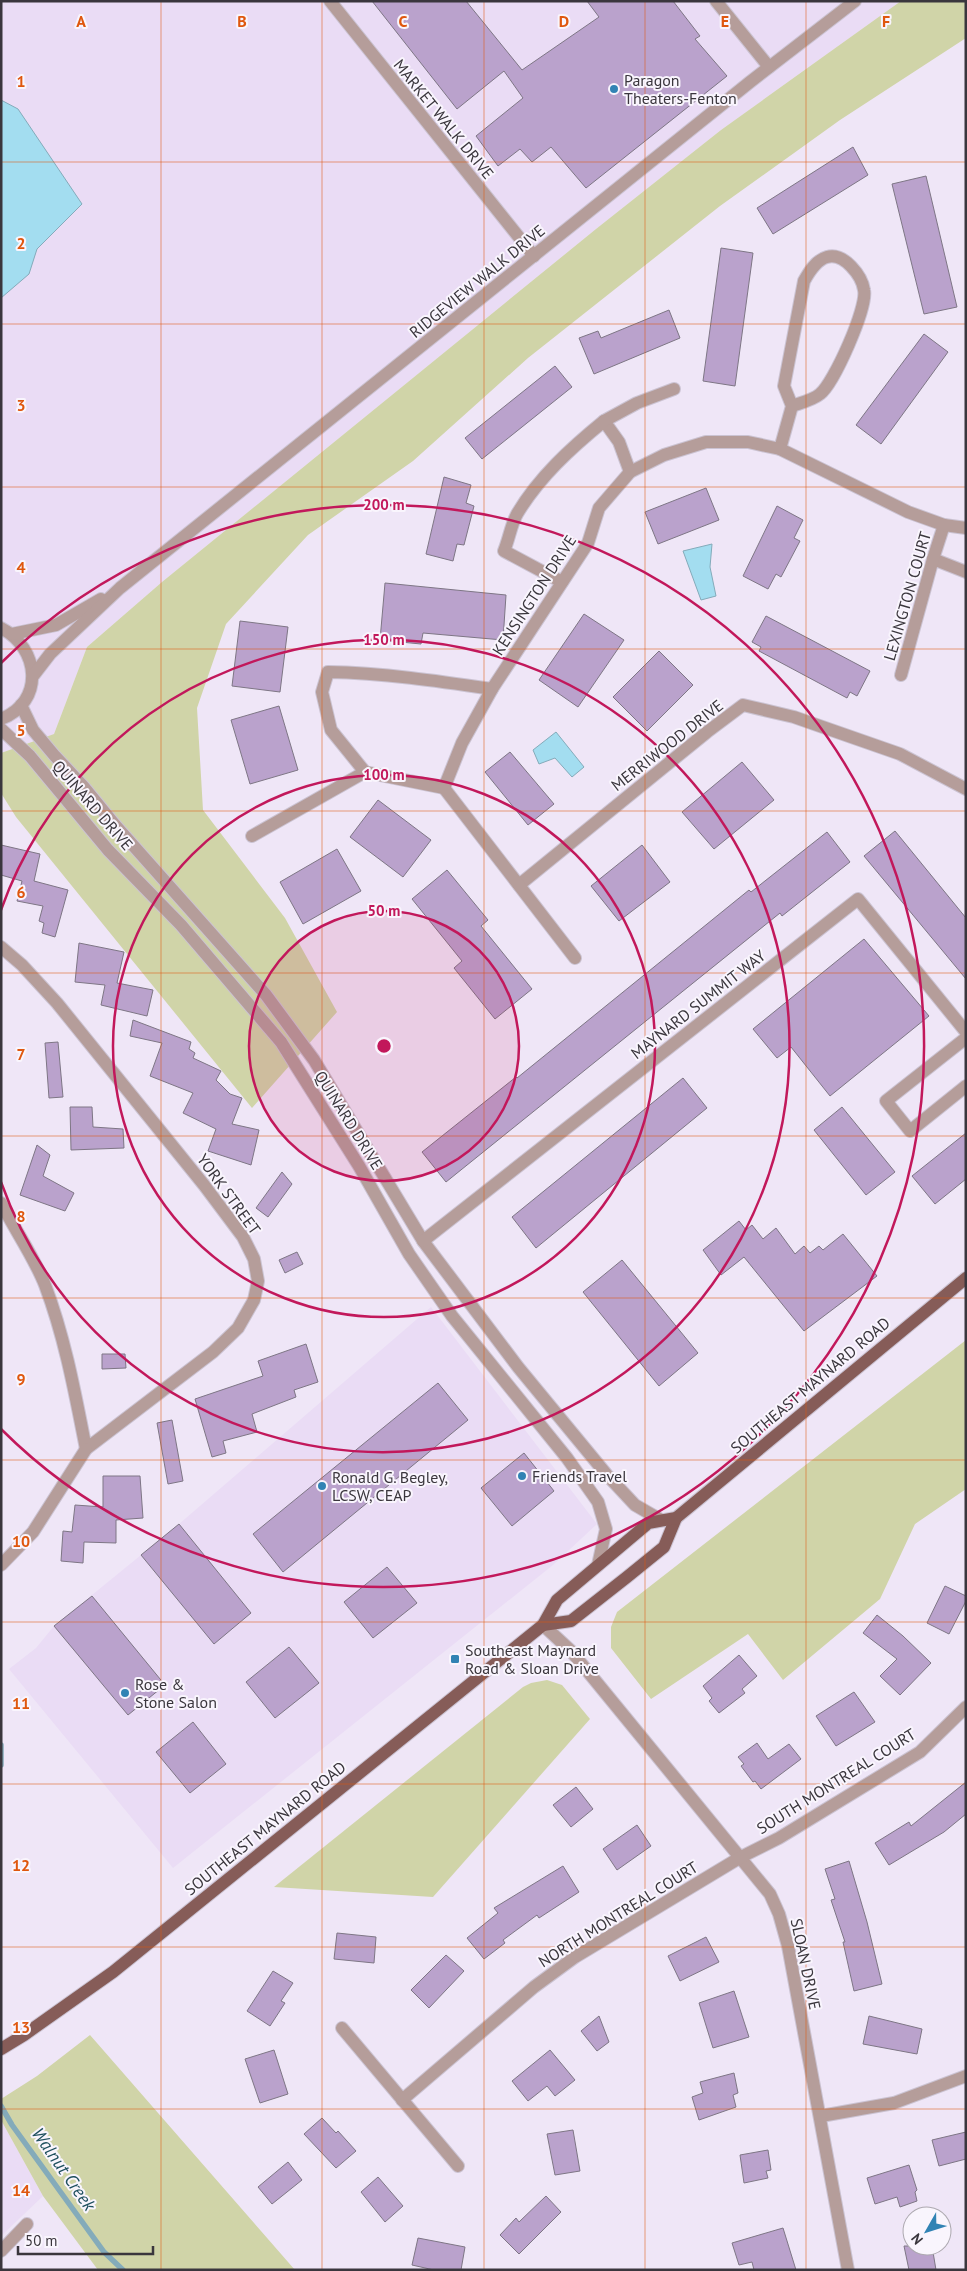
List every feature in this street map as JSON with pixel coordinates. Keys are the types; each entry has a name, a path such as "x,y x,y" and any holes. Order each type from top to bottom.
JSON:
{"main road":[{"name":"SOUTHEAST MAYNARD ROAD","path":"543,1625 571,1621 627,1577 664,1546 676,1518 966,1278"},
{"name":"SOUTHEAST MAYNARD ROAD","path":"1,2049 113,1972 543,1625 557,1600 648,1523 676,1518"}],"street":[{"name":"MARKET WALK DRIVE","path":"330,1 534,256"},
{"path":"716,1 769,68"},
{"name":"RIDGEVIEW WALK DRIVE","path":"33,676 50,654 120,588 855,1"},
{"path":"780,449 792,406 784,386 804,281 809,271 820,261 828,256 835,257 847,262 862,281 865,291 860,319 820,395 792,406"},
{"path":"562,582 504,551 517,515 544,477 568,450 604,422 637,403 674,389"},
{"path":"604,422 619,442 630,472"},
{"name":"KENSINGTON DRIVE","path":"444,788 462,743 492,689 588,543 599,508 630,472 664,455 706,442 748,442 780,449 908,512 944,525 966,528"},
{"name":"LEXINGTON COURT","path":"901,675 944,525"},
{"path":"933,559 966,572"},
{"name":"RIDGEVIEW WALK DRIVE","path":"7,631 56,625 120,588"},
{"path":"1,719 9,716 21,706 29,692 33,676 28,653 24,645 7,631"},
{"path":"492,689 354,672 328,672 322,692 331,730 365,772 444,788 576,958"},
{"name":"MERRIWOOD DRIVE","path":"519,885 706,732 743,705 794,718 900,754 966,789"},
{"name":"QUINARD DRIVE","path":"21,706 34,730 54,756 83,786 115,826 266,995 314,1060 423,1241 518,1367 607,1475 635,1505 661,1520"},
{"name":"QUINARD DRIVE","path":"1,729 30,756 108,850 181,925 281,1042 360,1166 409,1254 452,1316 567,1458 598,1502 606,1529 598,1565"},
{"path":"252,836 365,772"},
{"name":"MAYNARD SUMMIT WAY","path":"423,1241 858,899 966,1032"},
{"name":"YORK STREET","path":"1,947 22,965 51,997 204,1185 243,1237 254,1259 258,1281 254,1300 238,1328 213,1352 86,1448 33,1532 1,1565"},
{"path":"966,1038 886,1100 910,1131 966,1086"},
{"path":"1,1203 44,1283 57,1319 69,1358 86,1448"},
{"name":"SLOAN DRIVE","path":"543,1625 571,1651 770,1894 779,1914 788,1946 848,2270"},
{"name":"SOUTH MONTREAL COURT","path":"741,1857 779,1838 920,1752 966,1707"},
{"name":"NORTH MONTREAL COURT","path":"402,2100 534,1987 575,1957 741,1857"},
{"path":"342,2028 458,2166"},
{"path":"821,2116 894,2103 966,2076"},
{"path":"1,2251 27,2224"}],"shaded area":[{"path":"1,1 901,1 721,130 596,229 162,582 87,647 54,734 1,753"},
{"path":"431,1307 597,1524 553,1565 173,1868 9,1669 36,1648 54,1626 179,1524"},
{"path":"1,2120 43,2196 1,2236"}],"green space":[{"path":"901,1 966,1 966,38 840,120 720,206 528,358 413,461 308,535 226,624 197,708 203,810 285,918 337,1012 252,1108 16,817 1,793 1,753 54,734 87,647 162,582 596,229 721,130"},
{"path":"966,1340 966,1489 915,1524 880,1599 783,1680 748,1634 651,1699 611,1648 611,1627 617,1612"},
{"path":"547,1680 562,1685 590,1719 433,1897 274,1887 523,1687 531,1683"},
{"path":"90,2035 295,2270 98,2270 43,2196 1,2120 1,2099 37,2076"}],"water":[{"path":"1,100 18,109 82,204 37,249 29,274 1,298"},
{"path":"712,544 710,567 716,596 701,600 683,551"},
{"path":"556,732 584,767 572,777 555,758 539,764 533,750"}],"building":[{"name":"Paragon Theaters-Fenton","path":"372,1 466,1 522,70 599,17 587,1 673,1 700,36 695,39 727,76 586,188 551,147 532,162 520,149 498,166 476,136 523,98 504,71 457,109"},
{"path":"853,147 868,175 773,234 757,208"},
{"path":"926,176 957,307 924,314 892,184"},
{"path":"721,248 753,253 735,386 703,381"},
{"path":"669,310 680,338 594,374 579,338 598,331 601,338"},
{"path":"924,334 948,352 881,444 856,425"},
{"path":"555,366 572,387 482,459 465,438"},
{"path":"444,477 471,485 466,503 474,506 464,545 457,544 453,561 426,554"},
{"path":"706,488 719,520 658,544 645,512"},
{"path":"777,506 803,520 794,538 800,541 781,577 776,574 768,589 743,576"},
{"path":"385,583 506,595 503,640 423,633 421,644 380,640"},
{"path":"584,614 624,640 578,707 539,680"},
{"path":"766,616 870,671 857,696 850,692 847,698 759,651 761,647 752,642"},
{"path":"240,621 288,627 280,692 232,686"},
{"path":"659,651 693,685 647,731 613,697"},
{"path":"279,706 298,770 250,784 231,720"},
{"path":"510,752 554,804 528,825 485,772"},
{"path":"742,762 774,800 714,849 682,812"},
{"path":"378,800 431,840 403,877 350,837"},
{"path":"895,831 966,918 966,979 864,856"},
{"path":"827,832 850,862 782,916 780,913 446,1182 422,1152 517,1078 749,890 751,892"},
{"path":"1,845 40,854 34,881 68,890 55,937 42,933 44,923 39,921 43,906 17,901 22,881 1,875"},
{"path":"642,845 670,882 619,921 591,886"},
{"path":"337,849 361,891 303,924 280,882"},
{"path":"447,870 488,920 481,926 532,989 495,1019 454,968 462,961 412,899"},
{"path":"864,939 929,1016 830,1096 791,1047 777,1058 753,1029"},
{"path":"79,943 124,952 117,983 153,990 147,1016 101,1005 105,985 75,982"},
{"path":"133,1020 191,1042 189,1049 195,1053 193,1058 221,1071 216,1080 230,1094 242,1098 232,1124 259,1130 251,1165 208,1151 216,1129 183,1113 193,1093 150,1076 162,1043 130,1036"},
{"path":"58,1042 63,1097 49,1098 45,1043"},
{"path":"683,1078 707,1108 536,1248 512,1217"},
{"path":"70,1107 92,1107 93,1127 123,1129 124,1148 71,1150"},
{"path":"842,1107 895,1172 866,1195 814,1130"},
{"path":"966,1133 966,1179 935,1204 912,1176"},
{"path":"37,1145 50,1155 43,1176 74,1193 65,1211 20,1195"},
{"path":"282,1172 292,1184 268,1217 256,1208"},
{"path":"739,1221 746,1230 752,1225 763,1239 776,1228 795,1254 804,1246 810,1253 819,1246 823,1250 843,1234 877,1276 804,1331 744,1257 721,1275 703,1250"},
{"path":"297,1252 303,1264 285,1273 279,1260"},
{"path":"622,1260 698,1353 659,1386 583,1292"},
{"path":"306,1344 318,1382 294,1390 296,1397 252,1414 257,1432 223,1441 226,1453 212,1457 195,1399 263,1376 258,1361"},
{"path":"102,1354 125,1354 126,1368 102,1369"},
{"path":"438,1383 468,1420 283,1572 253,1534"},
{"path":"172,1420 183,1481 168,1484 157,1423"},
{"path":"524,1453 554,1491 512,1526 481,1488"},
{"path":"103,1476 140,1476 143,1518 116,1520 116,1543 84,1542 83,1563 61,1561 63,1531 72,1532 75,1505 103,1507"},
{"path":"179,1524 251,1613 214,1644 141,1555"},
{"path":"387,1567 417,1603 373,1638 344,1602"},
{"path":"945,1586 966,1596 966,1601 949,1634 927,1623"},
{"path":"92,1596 165,1685 128,1715 54,1626"},
{"path":"877,1615 903,1636 931,1663 900,1695 880,1676 897,1659 863,1633"},
{"path":"289,1647 319,1683 275,1718 246,1682"},
{"path":"739,1655 757,1676 742,1689 745,1693 719,1713 709,1701 712,1698 703,1686"},
{"path":"854,1692 875,1722 836,1746 816,1716"},
{"path":"193,1722 226,1764 190,1793 156,1752"},
{"path":"757,1743 768,1759 789,1744 801,1759 761,1789 741,1766 744,1764 738,1757"},
{"path":"966,1782 966,1814 944,1832 889,1865 875,1843 909,1822 911,1826"},
{"path":"576,1787 593,1809 571,1827 553,1805"},
{"path":"637,1825 651,1846 617,1870 603,1849"},
{"path":"849,1861 867,1922 882,1984 854,1991 843,1942 845,1942 831,1900 835,1899 825,1869"},
{"path":"563,1866 579,1892 539,1918 537,1915 503,1940 505,1943 484,1959 467,1938 498,1913 494,1908"},
{"path":"337,1933 376,1937 374,1963 334,1959"},
{"path":"706,1937 719,1962 680,1981 668,1956"},
{"path":"446,1955 464,1971 429,2008 411,1990"},
{"path":"273,1971 293,1983 281,2001 285,2003 270,2026 247,2011"},
{"path":"734,1991 749,2037 713,2048 699,2003"},
{"path":"599,2016 609,2042 597,2051 581,2031"},
{"path":"869,2016 922,2029 917,2054 863,2044"},
{"path":"274,2050 288,2094 260,2103 245,2059"},
{"path":"550,2050 575,2080 555,2096 547,2086 528,2101 512,2081"},
{"path":"734,2073 738,2093 733,2095 736,2107 699,2120 692,2097 703,2093 700,2082"},
{"path":"322,2118 336,2133 338,2131 356,2151 336,2168 304,2134"},
{"path":"573,2130 580,2171 555,2175 547,2134"},
{"path":"966,2132 966,2159 939,2166 932,2140"},
{"path":"768,2150 771,2170 766,2171 768,2178 744,2183 740,2155"},
{"path":"288,2162 302,2180 272,2204 258,2187"},
{"path":"909,2165 917,2190 915,2192 917,2201 900,2207 897,2197 875,2204 867,2178"},
{"path":"378,2177 403,2206 385,2222 361,2192"},
{"path":"546,2196 561,2212 519,2254 500,2235 516,2218 519,2222"},
{"path":"783,2228 796,2270 754,2270 752,2262 739,2265 732,2243"},
{"path":"418,2238 465,2247 461,2270 434,2270 412,2265"},
{"path":"906,2256 934,2256 936,2270 909,2270"}],"waterway":[{"name":"Walnut Creek","path":"1,1745 1,1765"},
{"name":"Walnut Creek","path":"1,2106 12,2125 104,2252 123,2270"}],"place":[{"name":"Paragon Theaters-Fenton","path":"614,89"},
{"name":"Friends Travel","path":"522,1476"},
{"name":"Ronald G. Begley, LCSW, CEAP","path":"322,1486"},
{"name":"Southeast Maynard Road & Sloan Drive","path":"455,1659"},
{"name":"Rose & Stone Salon","path":"125,1693"}]}
